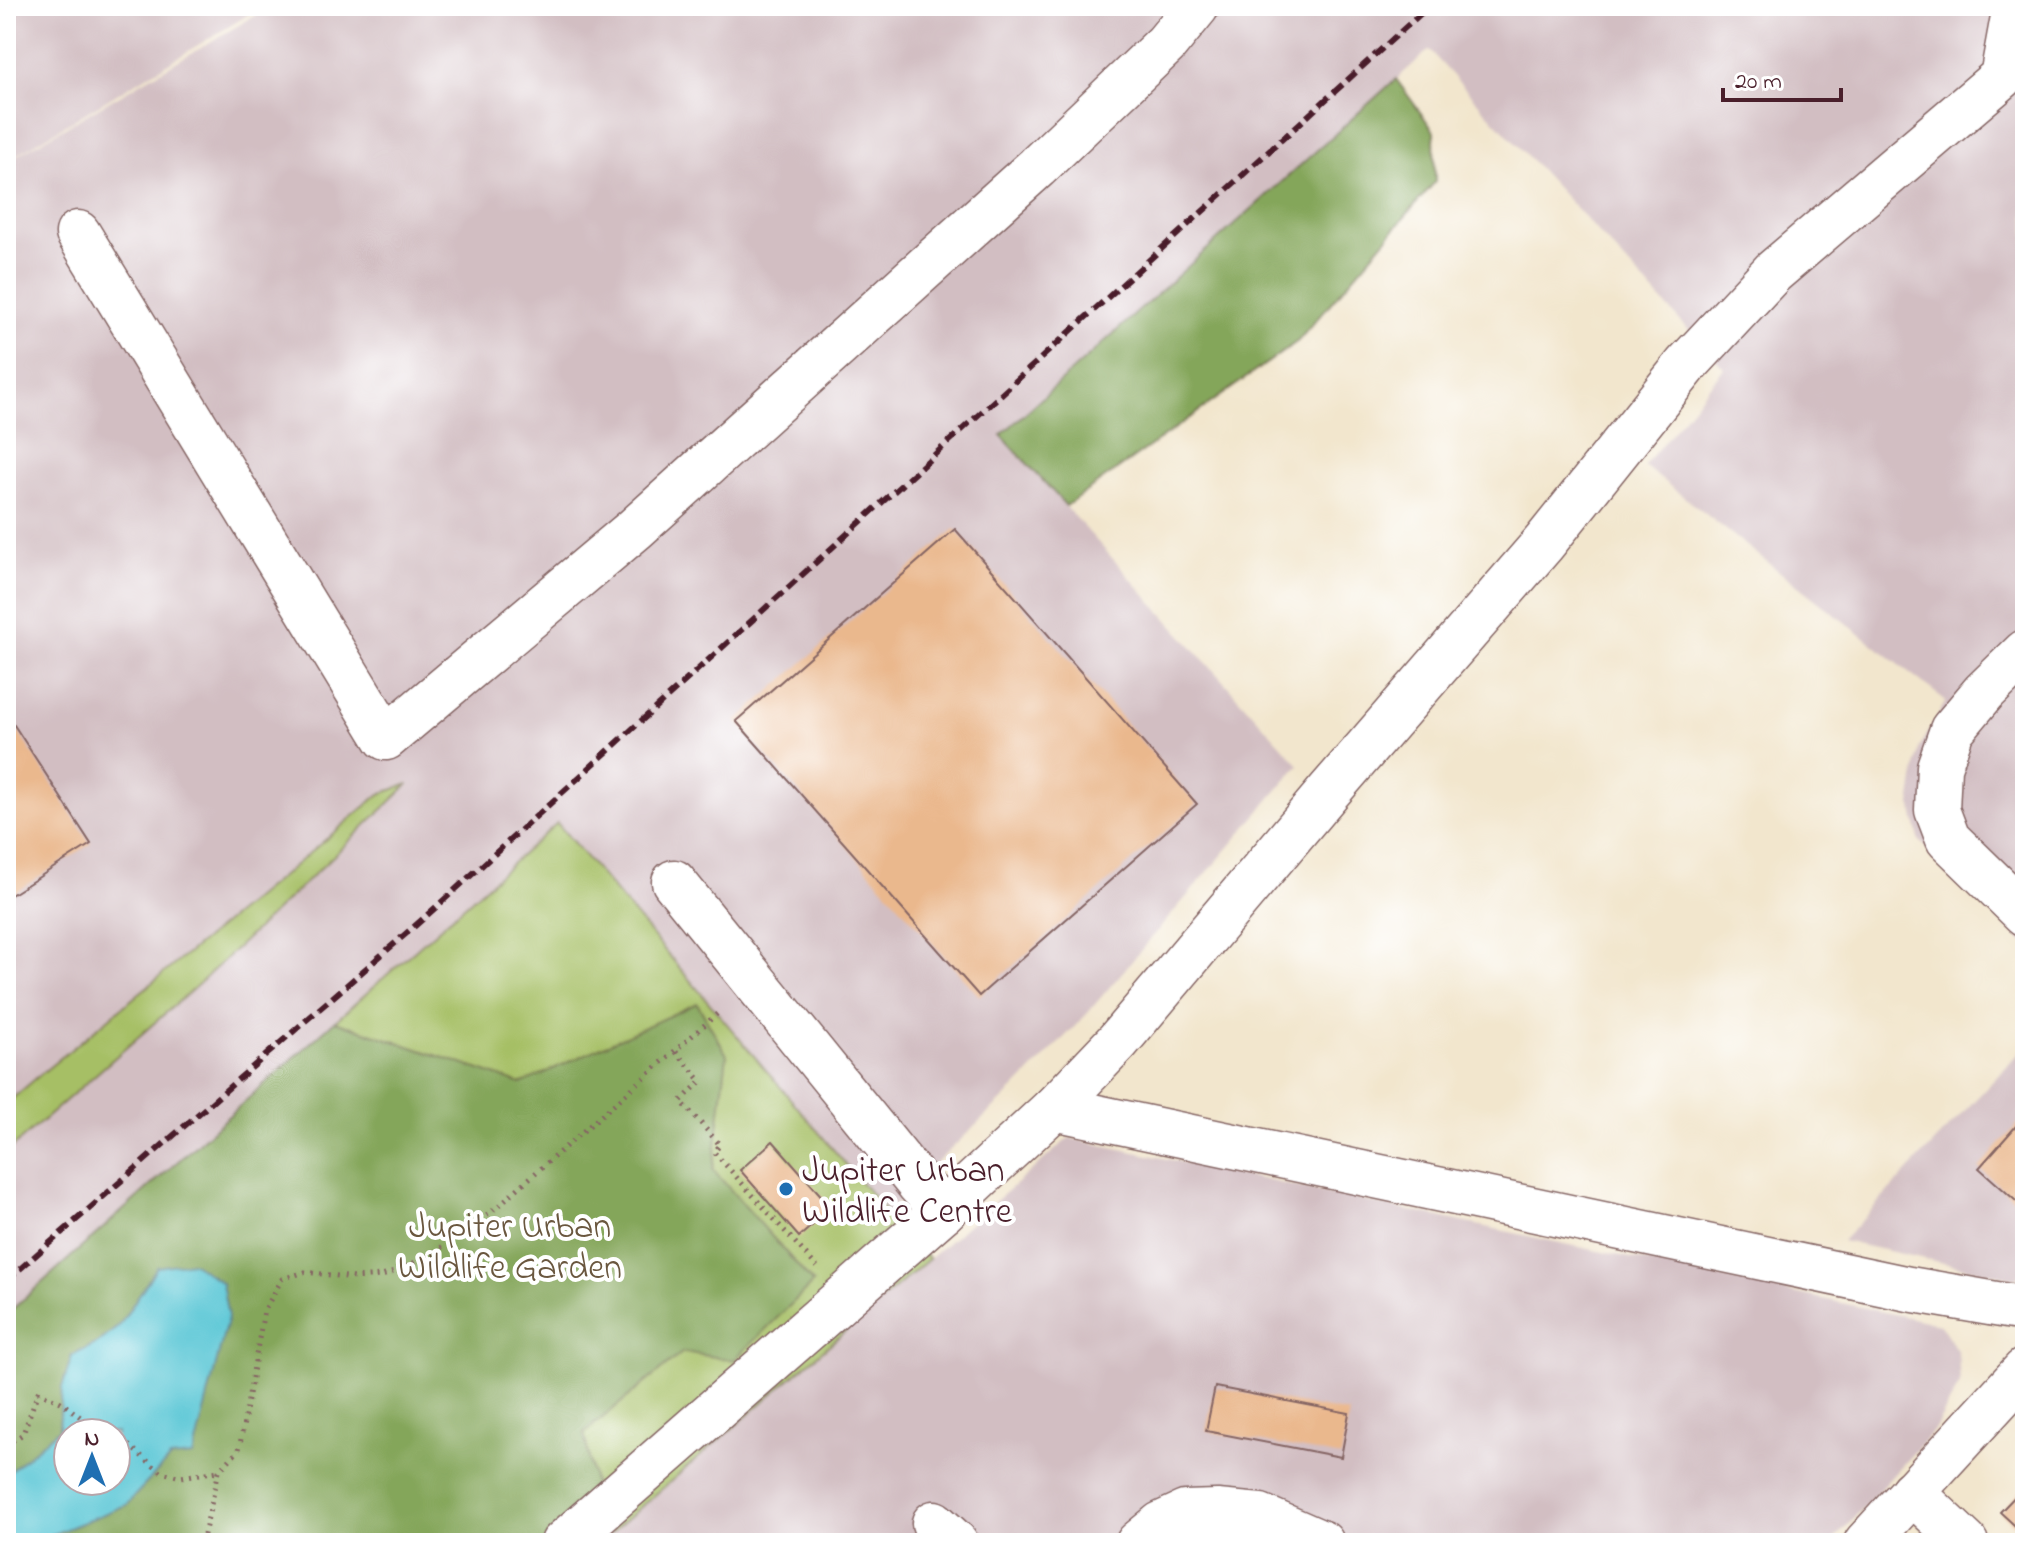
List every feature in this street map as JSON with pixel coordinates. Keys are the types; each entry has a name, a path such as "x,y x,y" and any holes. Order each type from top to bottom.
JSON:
{"street":[{"path":"78,233 386,738 635,529 1037,167 1166,44 1197,6"},
{"path":"563,1543 943,1211 1054,1108 1118,1041 1544,543 1687,364 1773,272 2002,77 2015,6"},
{"path":"2025,652 1984,692 1952,730 1939,767 1937,810 1948,839 2025,914"},
{"path":"674,882 943,1211"},
{"path":"1054,1108 1909,1289 2025,1309"},
{"path":"1866,1543 2025,1370"},
{"path":"1912,1492 1966,1543"},
{"path":"1138,1543 1161,1524 1185,1513 1217,1512 1260,1516 1322,1543"}],"path":[{"path":"202,1543 219,1471 239,1450 264,1311 282,1279 305,1272 354,1278 382,1276 430,1255 483,1219 718,1013"},
{"path":"676,1052 701,1081 681,1101 720,1145 714,1152 844,1298"},
{"path":"6,1445 23,1434 38,1392 61,1402 80,1417"},
{"path":"132,1448 161,1472 181,1477 219,1471"}],"shaded area":[{"path":"6,6 263,6 6,161"},
{"path":"271,6 2025,6 2025,944 1919,840 1911,799 1919,749 1946,701 1644,466 1724,368 1429,50 1001,435 1299,765 1085,1016 887,1213 557,823 6,1315 6,162"},
{"path":"2025,1047 2025,1276 2013,1278 1842,1241"},
{"path":"1069,1138 1940,1324 1958,1352 1960,1384 1935,1429 1831,1543 599,1543"}],"green space":[{"path":"1396,79 1434,131 1435,182 1298,341 1066,506 1001,435"},
{"path":"409,784 201,982 6,1153 6,1104 380,794"},
{"name":"Jupiter Urban Wildlife Garden","path":"557,823 929,1259 599,1543 6,1543 6,1315"},
{"name":"Jupiter Urban Wildlife Garden","path":"697,1003 727,1055 713,1170 813,1283 734,1360 683,1352 584,1433 605,1538 599,1543 36,1543 126,1505 170,1458 157,1268 119,1326 98,1343 72,1356 62,1388 60,1417 52,1417 52,1435 6,1475 6,1315 335,1021 521,1084"}],"water":[{"path":"192,1262 222,1283 228,1317 193,1456 170,1458 126,1505 36,1543 6,1543 6,1475 52,1435 52,1497 132,1497 132,1417 60,1417 62,1388 72,1356 98,1343 119,1326 157,1267"}],"building":[{"path":"955,529 1197,804 979,996 736,721"},
{"path":"14,725 91,844 6,898 6,730"},
{"path":"2025,1116 2025,1209 1979,1168"},
{"name":"Jupiter Urban Wildlife Centre","path":"773,1141 832,1208 799,1237 740,1170"},
{"path":"1215,1387 1349,1413 1341,1457 1206,1431"},
{"path":"2025,1486 2025,1535 2000,1512"}],"railway":[{"path":"6,1281 424,918 1429,6"}],"place":[{"name":"Jupiter Urban Wildlife Centre","path":"786,1189"}]}
